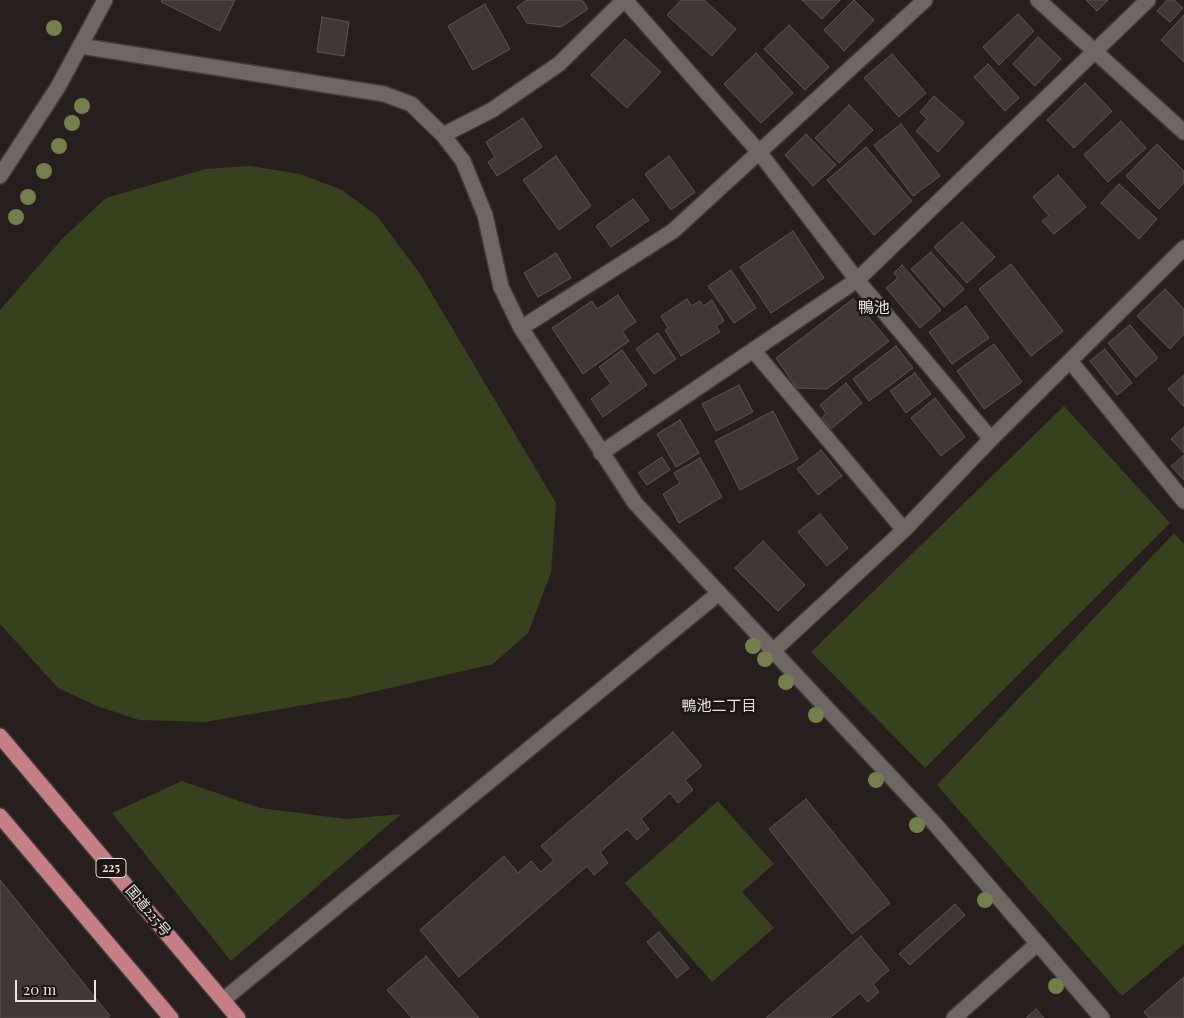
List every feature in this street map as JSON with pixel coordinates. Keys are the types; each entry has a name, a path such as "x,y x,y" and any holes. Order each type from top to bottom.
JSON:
{"highway":[{"name":"国道225号","path":"0,736 238,1018"},
{"path":"0,816 171,1018"}],"street":[{"path":"0,176 58,87 105,0"},
{"path":"443,135 492,110 559,64 625,0 760,152 857,280 991,439"},
{"path":"522,328 672,231 925,0"},
{"path":"1038,0 1184,132"},
{"path":"601,453 857,280 1148,0"},
{"path":"80,46 384,94 411,104 443,135 463,161 482,206 502,287 522,328 635,503 934,823 1102,1018"},
{"path":"774,650 904,530 991,439 1071,362 1184,248"},
{"path":"753,350 904,530"},
{"path":"1071,362 1184,501"},
{"path":"223,1000 719,594"},
{"path":"954,1018 1037,944"}],"green space":[{"path":"250,166 300,174 342,190 377,216 420,274 556,503 551,573 528,633 493,664 351,697 205,722 139,720 97,706 58,688 0,624 0,310 63,238 106,198 205,169"},
{"path":"1064,406 1170,523 925,768 811,652"},
{"path":"1174,533 1184,544 1184,944 1122,996 937,785"},
{"path":"182,781 260,808 346,819 401,814 231,961 112,813"},
{"path":"718,801 774,864 742,892 774,928 712,982 625,883"}],"building":[{"path":"162,0 235,0 220,31 161,2"},
{"path":"527,0 582,0 588,9 561,27 527,23 517,7"},
{"path":"681,0 704,0 736,29 712,56 667,15"},
{"path":"802,0 840,0 822,19"},
{"path":"854,0 874,20 844,51 824,30"},
{"path":"1086,0 1108,0 1097,11"},
{"path":"1167,0 1174,0 1183,8 1170,22 1157,11"},
{"path":"485,4 510,49 473,70 448,26"},
{"path":"1018,14 1034,31 999,65 983,47"},
{"path":"1184,15 1184,62 1161,40"},
{"path":"322,17 349,22 344,56 317,52"},
{"path":"789,25 829,67 805,90 764,49"},
{"path":"1038,37 1061,59 1035,86 1013,64"},
{"path":"625,39 661,72 627,108 591,75"},
{"path":"756,53 793,93 761,123 724,84"},
{"path":"892,54 926,93 899,117 864,78"},
{"path":"988,64 1019,98 1005,111 974,77"},
{"path":"1085,83 1112,111 1074,148 1047,120"},
{"path":"934,96 964,123 938,152 916,131 927,119 920,112"},
{"path":"849,105 873,130 839,163 815,138"},
{"path":"523,118 542,147 497,176 488,162 495,157 486,142"},
{"path":"1121,121 1146,148 1108,182 1084,155"},
{"path":"901,124 940,176 913,196 874,145"},
{"path":"806,134 836,165 813,186 785,155"},
{"path":"1157,144 1184,171 1184,183 1159,209 1126,176"},
{"path":"866,147 912,201 874,235 827,180"},
{"path":"556,156 591,206 559,230 523,180"},
{"path":"669,156 695,192 671,210 645,174"},
{"path":"1058,175 1086,207 1054,234 1042,221 1049,216 1033,197"},
{"path":"1119,184 1157,219 1139,239 1101,203"},
{"path":"633,199 649,220 611,247 596,226"},
{"path":"962,222 995,257 967,283 934,247"},
{"path":"793,231 824,278 771,313 740,267"},
{"path":"931,252 964,289 944,307 911,269"},
{"path":"556,253 571,278 538,297 524,273"},
{"path":"1011,264 1063,331 1031,356 979,289"},
{"path":"902,265 941,310 920,328 886,288 898,278 894,273"},
{"path":"731,270 756,308 734,323 708,286"},
{"path":"1165,289 1184,309 1184,334 1170,349 1137,316"},
{"path":"618,295 636,322 622,331 629,341 583,374 552,328 592,301 597,309"},
{"path":"687,299 691,306 700,301 703,306 712,300 724,321 716,326 720,332 681,356 665,330 668,328 661,316"},
{"path":"853,299 889,341 827,389 797,388 776,358"},
{"path":"966,306 989,338 952,364 929,332"},
{"path":"1130,325 1158,358 1136,377 1108,343"},
{"path":"658,333 676,359 654,374 636,349"},
{"path":"994,344 1022,382 984,409 957,371"},
{"path":"896,346 913,368 869,401 853,379"},
{"path":"1105,349 1132,383 1117,395 1090,361"},
{"path":"622,350 647,385 603,417 591,399 611,384 599,367"},
{"path":"915,373 931,394 906,413 890,391"},
{"path":"1184,375 1184,407 1168,389"},
{"path":"846,383 862,403 831,429 822,418 826,413 820,405"},
{"path":"739,385 753,412 716,431 702,404"},
{"path":"935,398 965,437 941,456 911,418"},
{"path":"773,411 798,459 740,490 715,441"},
{"path":"680,420 699,453 676,467 657,434"},
{"path":"1184,427 1184,453 1171,439"},
{"path":"821,450 842,476 818,495 797,469"},
{"path":"1184,455 1184,480 1171,466"},
{"path":"662,457 670,470 647,485 638,473"},
{"path":"700,458 722,497 679,523 663,494 680,483 674,473"},
{"path":"820,514 848,548 827,566 798,532"},
{"path":"763,541 805,585 778,611 735,568"},
{"path":"673,732 702,766 685,780 693,790 678,803 670,793 641,819 649,829 637,840 627,829 600,852 608,863 594,875 587,866 459,977 420,930 504,856 518,873 531,861 541,872 554,860 541,846"},
{"path":"806,799 890,903 852,934 769,829"},
{"path":"0,880 110,1016 107,1018 0,1018"},
{"path":"955,904 965,915 910,965 899,954"},
{"path":"659,932 689,968 677,978 647,942"},
{"path":"861,936 889,970 873,984 879,992 868,1002 860,993 830,1018 766,1018"},
{"path":"426,956 479,1018 412,1018 387,990"},
{"path":"1184,977 1184,1018 1149,1018 1144,1012"},
{"path":"1036,1009 1044,1018 1026,1018"}],"district":[{"name":"鴨池","path":"874,308"},
{"name":"鴨池二丁目","path":"719,706"}]}
